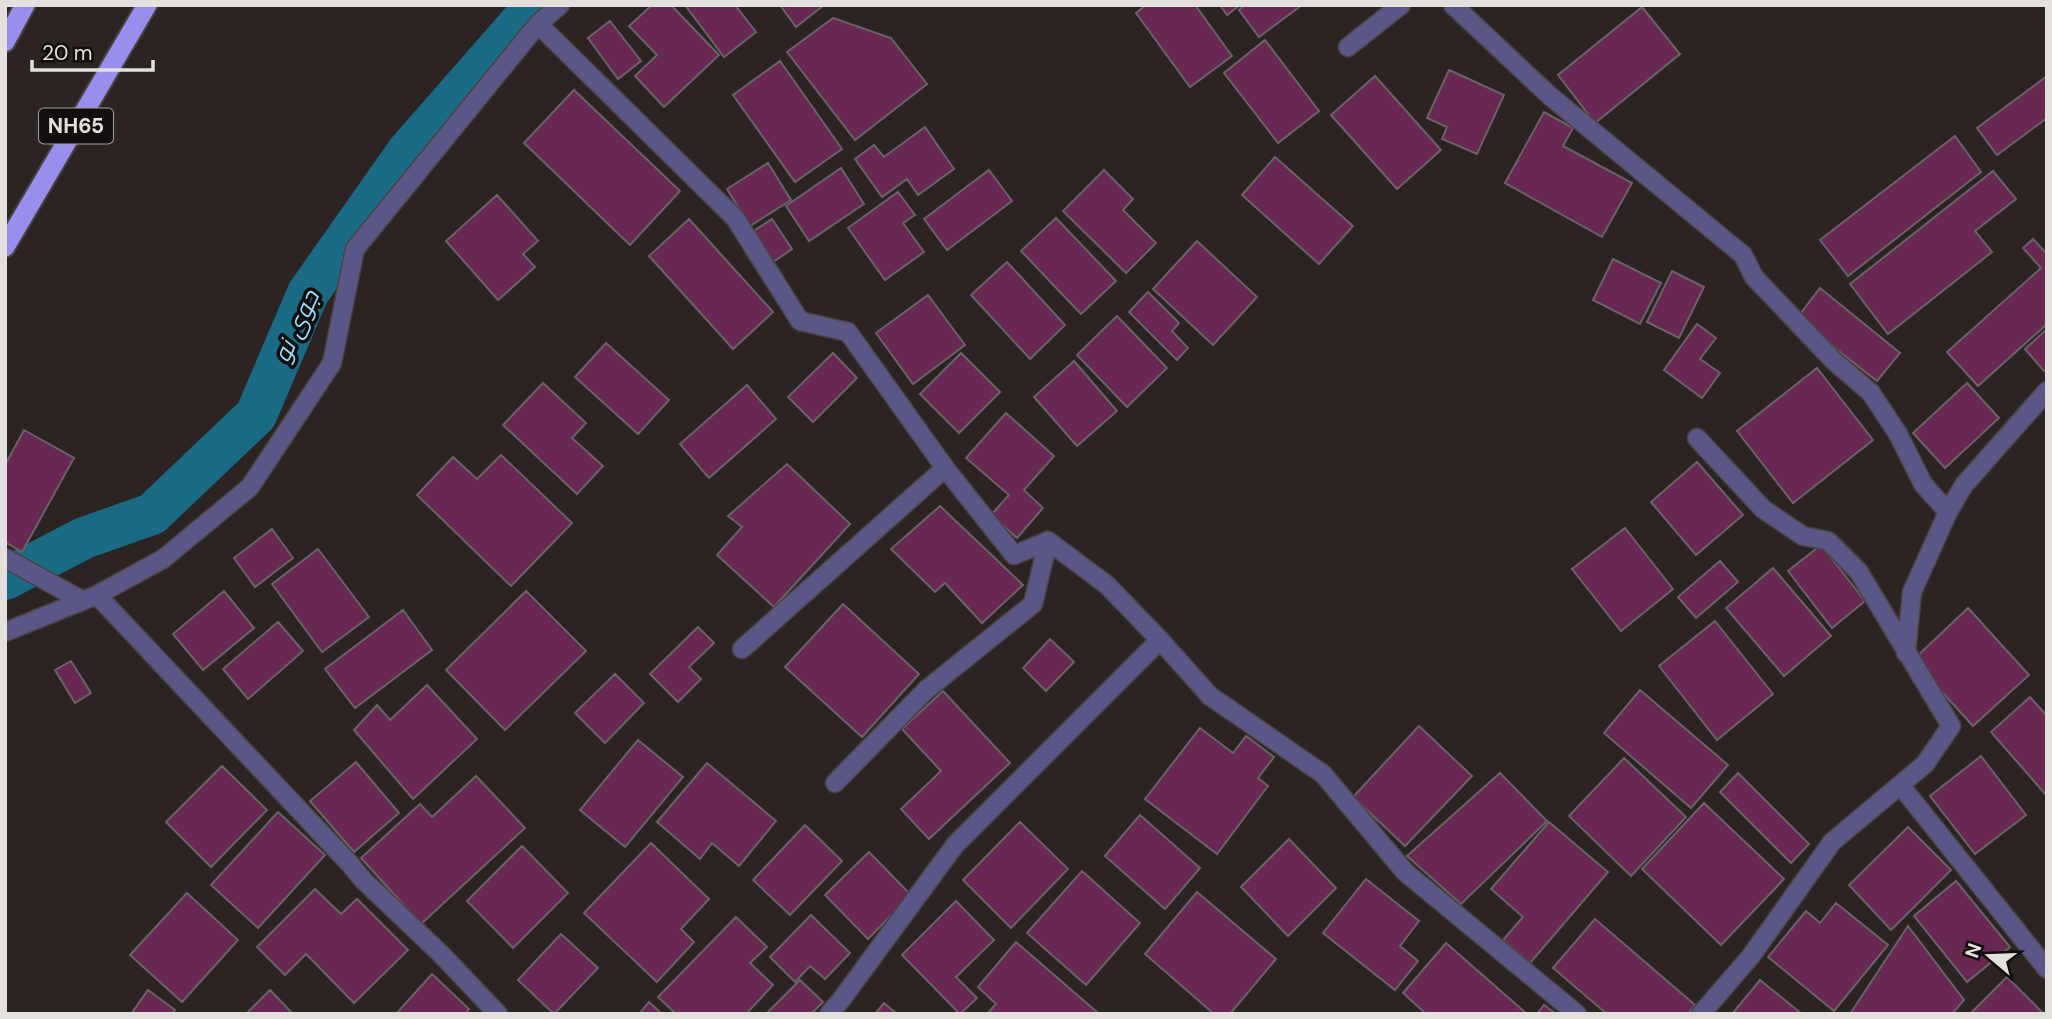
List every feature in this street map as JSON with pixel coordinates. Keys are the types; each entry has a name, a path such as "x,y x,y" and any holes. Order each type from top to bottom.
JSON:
{"highway":[{"path":"5,41 25,5"},
{"name":"NH65","path":"5,247 147,5"}],"street":[{"path":"5,632 90,598 163,559 250,487 332,363 355,249 538,24 560,5"},
{"path":"1348,47 1401,5"},
{"path":"1453,5 1550,96 1743,255 1754,277 1762,286 1834,361 1871,393 1898,435 1923,484 1948,512"},
{"path":"538,24 735,218 800,321 848,332 945,468 1013,555 1048,541"},
{"path":"1906,653 1912,592 1948,512 1964,485 2047,391"},
{"path":"1697,438 1763,509 1803,536 1828,541 1859,572 1951,726 1925,764 1832,842 1751,956 1701,1014"},
{"path":"741,649 945,468"},
{"path":"1048,541 1107,585 1210,696 1324,774 1405,872 1577,1014"},
{"path":"835,783 926,690 1033,604 1048,541"},
{"path":"5,558 44,580 90,598 363,880 441,954 498,1014"},
{"path":"829,1014 955,845 1160,640"},
{"path":"1901,786 2047,969"}],"building":[{"path":"652,5 671,5 719,55 664,107 635,76 657,55 629,26"},
{"path":"685,5 735,5 756,32 724,57"},
{"path":"780,5 824,5 796,27"},
{"path":"1146,5 1195,5 1232,56 1190,87 1136,13"},
{"path":"1220,5 1240,5 1227,15"},
{"path":"1245,5 1302,5 1259,37 1239,10"},
{"path":"1642,7 1680,54 1595,123 1558,75"},
{"path":"833,18 891,38 927,84 855,140 787,52"},
{"path":"610,21 641,61 618,79 588,38"},
{"path":"1265,40 1319,111 1278,143 1224,73"},
{"path":"780,61 842,149 795,182 733,95"},
{"path":"1449,70 1504,95 1477,154 1442,139 1447,127 1427,118"},
{"path":"1375,76 1441,150 1397,189 1331,115"},
{"path":"2047,76 2047,118 1997,155 1977,128"},
{"path":"574,90 680,191 630,245 524,143"},
{"path":"1544,112 1573,128 1563,146 1632,183 1602,237 1505,183"},
{"path":"925,127 954,169 918,195 907,179 882,197 855,159 874,145 884,157"},
{"path":"1955,136 1981,172 1848,276 1820,240"},
{"path":"1275,157 1353,226 1319,264 1242,195"},
{"path":"768,163 791,200 750,226 727,189"},
{"path":"841,168 864,204 809,241 786,206"},
{"path":"989,170 1012,201 947,250 924,219"},
{"path":"1104,170 1133,199 1123,210 1156,243 1126,273 1063,211"},
{"path":"1993,171 2016,199 1975,231 1992,252 1888,334 1850,284"},
{"path":"898,192 915,215 903,223 924,252 885,280 848,228"},
{"path":"497,195 538,241 523,254 535,267 498,300 446,241"},
{"path":"1056,218 1116,281 1081,314 1021,251"},
{"path":"689,219 773,312 733,349 649,256"},
{"path":"772,219 792,249 773,262 752,232"},
{"path":"2033,239 2047,254 2047,324 1978,386 1947,352 2041,268 2023,248"},
{"path":"1197,241 1257,297 1213,345 1153,289"},
{"path":"1613,259 1661,283 1640,324 1593,300"},
{"path":"1007,262 1065,325 1030,359 971,295"},
{"path":"1672,271 1704,287 1679,338 1647,322"},
{"path":"1820,288 1900,353 1877,381 1797,318"},
{"path":"1148,292 1179,323 1172,331 1188,348 1177,360 1129,312"},
{"path":"928,295 965,345 913,384 876,333"},
{"path":"1117,316 1167,368 1127,407 1077,355"},
{"path":"1697,324 1716,338 1700,359 1720,373 1702,398 1664,370"},
{"path":"2047,329 2047,368 2044,371 2025,349"},
{"path":"606,343 669,400 638,434 575,377"},
{"path":"833,353 857,378 813,422 788,397"},
{"path":"961,353 1000,392 959,433 920,394"},
{"path":"1074,361 1117,411 1077,446 1034,397"},
{"path":"1817,368 1873,440 1793,503 1737,431"},
{"path":"543,383 586,423 572,438 603,466 577,494 503,425"},
{"path":"1967,383 1999,418 1945,468 1913,433"},
{"path":"747,385 776,419 709,478 680,444"},
{"path":"1006,413 1054,456 1024,490 1043,508 1017,538 991,515 1009,495 966,458"},
{"path":"24,430 74,458 22,552 5,542 5,465"},
{"path":"501,455 572,523 511,586 417,495 453,457 477,479"},
{"path":"1697,462 1743,515 1696,555 1651,502"},
{"path":"787,464 850,524 774,607 717,555 742,527 728,516"},
{"path":"940,506 1023,585 982,623 945,583 935,592 891,549"},
{"path":"1625,528 1673,589 1621,631 1572,569"},
{"path":"272,529 293,558 255,587 234,558"},
{"path":"1821,545 1865,601 1832,628 1788,571"},
{"path":"318,549 369,617 322,652 272,584"},
{"path":"1720,561 1738,582 1696,618 1678,597"},
{"path":"1773,568 1831,636 1784,676 1726,608"},
{"path":"224,591 254,628 203,670 173,634"},
{"path":"526,591 586,651 505,730 446,670"},
{"path":"843,604 919,674 862,737 785,667"},
{"path":"1968,608 2029,675 1973,726 1913,660"},
{"path":"403,610 432,650 355,708 325,669"},
{"path":"1715,621 1773,694 1717,740 1659,666"},
{"path":"278,622 303,651 248,699 223,669"},
{"path":"698,627 714,643 689,667 701,679 678,702 650,674"},
{"path":"1050,639 1074,662 1046,691 1023,668"},
{"path":"71,661 91,693 75,703 55,670"},
{"path":"615,674 644,703 605,743 575,713"},
{"path":"427,685 477,739 413,799 354,730 377,705 390,720"},
{"path":"1640,690 1728,765 1691,808 1604,733"},
{"path":"943,691 1010,763 929,839 901,809 941,771 902,729"},
{"path":"2030,697 2047,716 2047,796 1991,732"},
{"path":"1419,726 1472,776 1405,846 1353,797"},
{"path":"1200,728 1233,753 1246,736 1274,757 1258,778 1268,786 1217,854 1145,799"},
{"path":"638,740 683,777 625,847 580,810"},
{"path":"1981,756 2026,815 1975,854 1930,796"},
{"path":"1624,758 1686,817 1631,876 1569,816"},
{"path":"356,762 399,813 354,852 310,801"},
{"path":"707,763 776,821 739,866 712,843 700,859 657,822"},
{"path":"222,766 267,810 211,867 166,822"},
{"path":"1500,773 1547,821 1461,904 1407,856"},
{"path":"1738,773 1809,844 1791,863 1720,792"},
{"path":"476,776 525,828 421,924 361,858 420,804 432,817"},
{"path":"1704,803 1784,879 1721,945 1642,869"},
{"path":"278,812 325,855 258,928 211,885"},
{"path":"1140,815 1200,868 1165,909 1105,856"},
{"path":"1020,822 1068,869 1011,928 963,880"},
{"path":"1549,822 1608,872 1530,963 1503,940 1523,917 1491,889"},
{"path":"805,825 842,861 790,915 753,880"},
{"path":"1908,827 1951,870 1891,930 1849,885"},
{"path":"1289,839 1336,888 1288,936 1241,887"},
{"path":"651,843 709,899 681,929 694,942 657,982 584,913"},
{"path":"522,846 568,893 513,948 467,901"},
{"path":"869,852 911,895 868,939 825,895"},
{"path":"1082,871 1140,923 1086,985 1027,933"},
{"path":"1366,879 1419,921 1400,946 1418,961 1395,990 1323,933"},
{"path":"1956,881 2010,947 1967,982 1914,916"},
{"path":"315,889 341,914 357,899 408,950 354,1003 306,954 285,975 257,947"},
{"path":"1197,892 1276,959 1230,1014 1214,1014 1145,954"},
{"path":"187,893 238,940 182,1002 130,955"},
{"path":"956,901 994,940 956,977 977,998 960,1014 902,955"},
{"path":"1836,903 1888,945 1834,1011 1768,957 1806,911 1820,923"},
{"path":"811,915 850,953 825,979 810,966 795,982 770,957"},
{"path":"736,917 767,947 750,963 773,985 746,1014 676,1014 658,997"},
{"path":"1595,919 1695,1005 1688,1014 1607,1014 1553,968"},
{"path":"1908,926 1964,1000 1952,1014 1850,1014"},
{"path":"561,934 598,968 554,1014 518,980"},
{"path":"1016,942 1098,1014 987,1014 996,1004 978,987"},
{"path":"1446,943 1527,1014 1426,1014 1403,993"},
{"path":"432,974 469,1009 465,1014 396,1014"},
{"path":"2007,977 2044,1014 1970,1014"},
{"path":"800,980 823,1002 811,1014 766,1014"},
{"path":"1760,980 1802,1014 1732,1014"},
{"path":"148,990 175,1010 172,1014 131,1014"},
{"path":"270,990 293,1014 246,1014"},
{"path":"649,1002 662,1014 639,1014"},
{"path":"884,1003 897,1014 875,1014"},
{"path":"1544,1005 1556,1014 1537,1014"}],"waterway":[{"name":"جوی نو","path":"5,579 84,538 152,514 256,415 308,293 408,151 536,5"}]}
